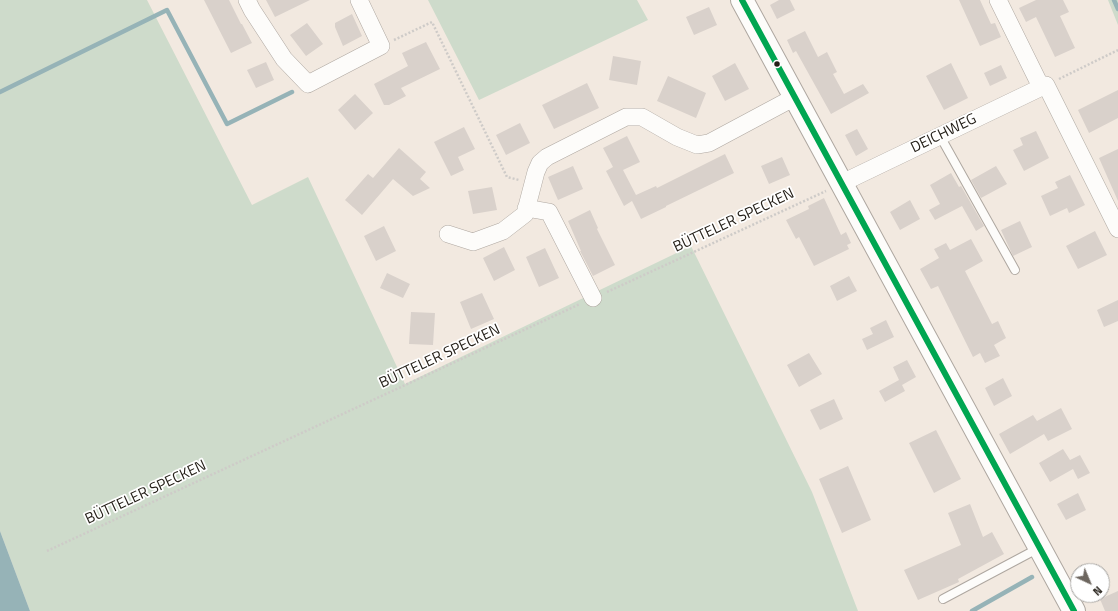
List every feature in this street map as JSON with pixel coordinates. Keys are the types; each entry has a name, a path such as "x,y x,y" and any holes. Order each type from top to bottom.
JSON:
{"main road":[{"path":"742,0 1074,611"}],"street":[{"path":"247,0 284,59 308,84 381,46 359,0"},
{"path":"998,0 1118,229"},
{"name":"DEICHWEG","path":"843,184 1044,86"},
{"path":"448,234 473,242 503,231 525,214 532,183 540,163 547,157 626,117 642,117 697,145 709,143 795,97"},
{"path":"526,208 549,212 593,298"}],"lane":[{"path":"940,136 1015,270"},
{"path":"944,598 1040,547"}],"path":[{"path":"381,46 432,22 507,177 532,183"},
{"path":"1044,86 1118,50"},
{"name":"BÜTTELER SPECKEN","path":"47,551 843,184"}],"green space":[{"path":"0,0 147,0 252,205 308,177 405,384 691,246 812,492 858,611 30,611 0,531"},
{"path":"428,0 637,0 648,20 479,100"},
{"path":"1108,0 1118,0 1118,25"}],"water":[{"path":"0,531 30,611 0,611"}],"building":[{"path":"204,0 229,0 252,43 231,53"},
{"path":"266,0 310,0 275,17"},
{"path":"779,0 790,0 795,10 777,19 770,5"},
{"path":"959,0 980,0 991,24 995,23 1001,37 980,46"},
{"path":"1036,0 1063,0 1069,12 1060,16 1075,48 1055,57 1036,17 1026,22 1019,8"},
{"path":"709,7 717,25 694,35 686,17"},
{"path":"352,14 362,36 343,46 335,27 335,23"},
{"path":"307,23 323,44 306,56 290,35"},
{"path":"805,31 818,57 827,52 837,72 833,74 844,94 863,84 869,93 831,114 796,51 793,53 787,40"},
{"path":"426,42 440,69 401,88 406,96 389,105 384,105 374,84 408,66 402,53"},
{"path":"613,56 641,61 637,85 609,80"},
{"path":"266,62 274,80 256,88 247,70"},
{"path":"735,63 749,89 725,101 712,76"},
{"path":"951,63 968,98 944,110 926,76"},
{"path":"1001,65 1007,78 990,86 984,73"},
{"path":"668,76 706,93 696,118 657,101"},
{"path":"587,83 599,108 554,129 542,105"},
{"path":"1118,90 1118,118 1089,133 1078,110"},
{"path":"355,94 373,113 355,130 338,110"},
{"path":"520,123 530,143 506,155 496,135"},
{"path":"464,127 475,149 458,157 464,170 451,176 434,142"},
{"path":"857,129 868,149 856,156 845,135"},
{"path":"1036,131 1049,158 1024,171 1013,150 1023,145 1020,138"},
{"path":"627,136 640,162 623,170 636,195 656,186 657,188 725,154 734,173 641,219 632,201 624,206 606,171 613,167 603,148"},
{"path":"399,148 426,172 420,179 430,188 413,196 393,179 362,215 345,200 368,174 373,178"},
{"path":"1118,149 1118,201 1099,158"},
{"path":"782,157 790,175 769,184 761,166"},
{"path":"573,166 583,189 558,200 548,177"},
{"path":"996,166 1007,184 981,198 971,180"},
{"path":"951,173 959,187 961,186 984,226 976,231 962,206 935,220 929,210 940,204 930,185"},
{"path":"1070,175 1085,205 1069,213 1067,208 1050,216 1041,196 1058,188 1055,182"},
{"path":"492,187 497,210 473,214 468,191"},
{"path":"824,198 841,235 846,232 851,243 847,245 849,249 814,266 799,237 796,239 786,220 809,209 808,206"},
{"path":"910,200 920,219 900,230 890,212"},
{"path":"590,210 598,228 597,229 615,265 593,276 580,251 568,221"},
{"path":"1020,221 1032,247 1013,256 1001,230"},
{"path":"384,226 396,251 376,261 364,236"},
{"path":"1095,231 1107,255 1078,269 1066,246"},
{"path":"971,239 983,261 965,271 992,324 998,321 1006,338 994,345 1000,356 985,363 980,353 973,357 938,286 931,289 920,269 939,258 934,249 946,243 950,250"},
{"path":"504,247 515,270 494,281 483,258"},
{"path":"545,248 559,278 539,287 526,257"},
{"path":"387,273 410,284 403,298 380,288"},
{"path":"849,276 857,291 837,301 830,286"},
{"path":"482,293 494,319 471,329 460,302"},
{"path":"1118,300 1118,321 1104,327 1097,310"},
{"path":"411,312 435,313 433,345 409,344"},
{"path":"886,320 894,337 867,350 862,339 873,334 870,328"},
{"path":"809,353 822,374 799,387 787,365"},
{"path":"907,360 916,377 902,385 905,391 885,402 879,391 899,380 893,367"},
{"path":"1003,378 1012,396 994,406 985,388"},
{"path":"834,399 843,419 820,430 810,410"},
{"path":"1061,408 1072,429 1048,441 1044,434 1010,454 999,434 1033,415 1037,421"},
{"path":"936,430 961,479 934,493 909,443"},
{"path":"1063,449 1070,460 1080,455 1090,473 1078,479 1073,469 1050,482 1039,463"},
{"path":"848,466 871,520 842,533 819,479"},
{"path":"1078,493 1086,510 1066,520 1057,504"},
{"path":"970,504 983,537 992,532 1004,554 958,579 959,582 918,600 904,570 961,545 948,513"},
{"path":"1118,591 1118,611 1105,611 1102,603 1110,603 1110,595"}],"waterway":[{"path":"1114,0 1118,9"},
{"path":"0,92 167,10 227,124 292,92"},
{"path":"972,611 1032,577"}],"transit line":[{"path":"742,0 1074,611"}]}
